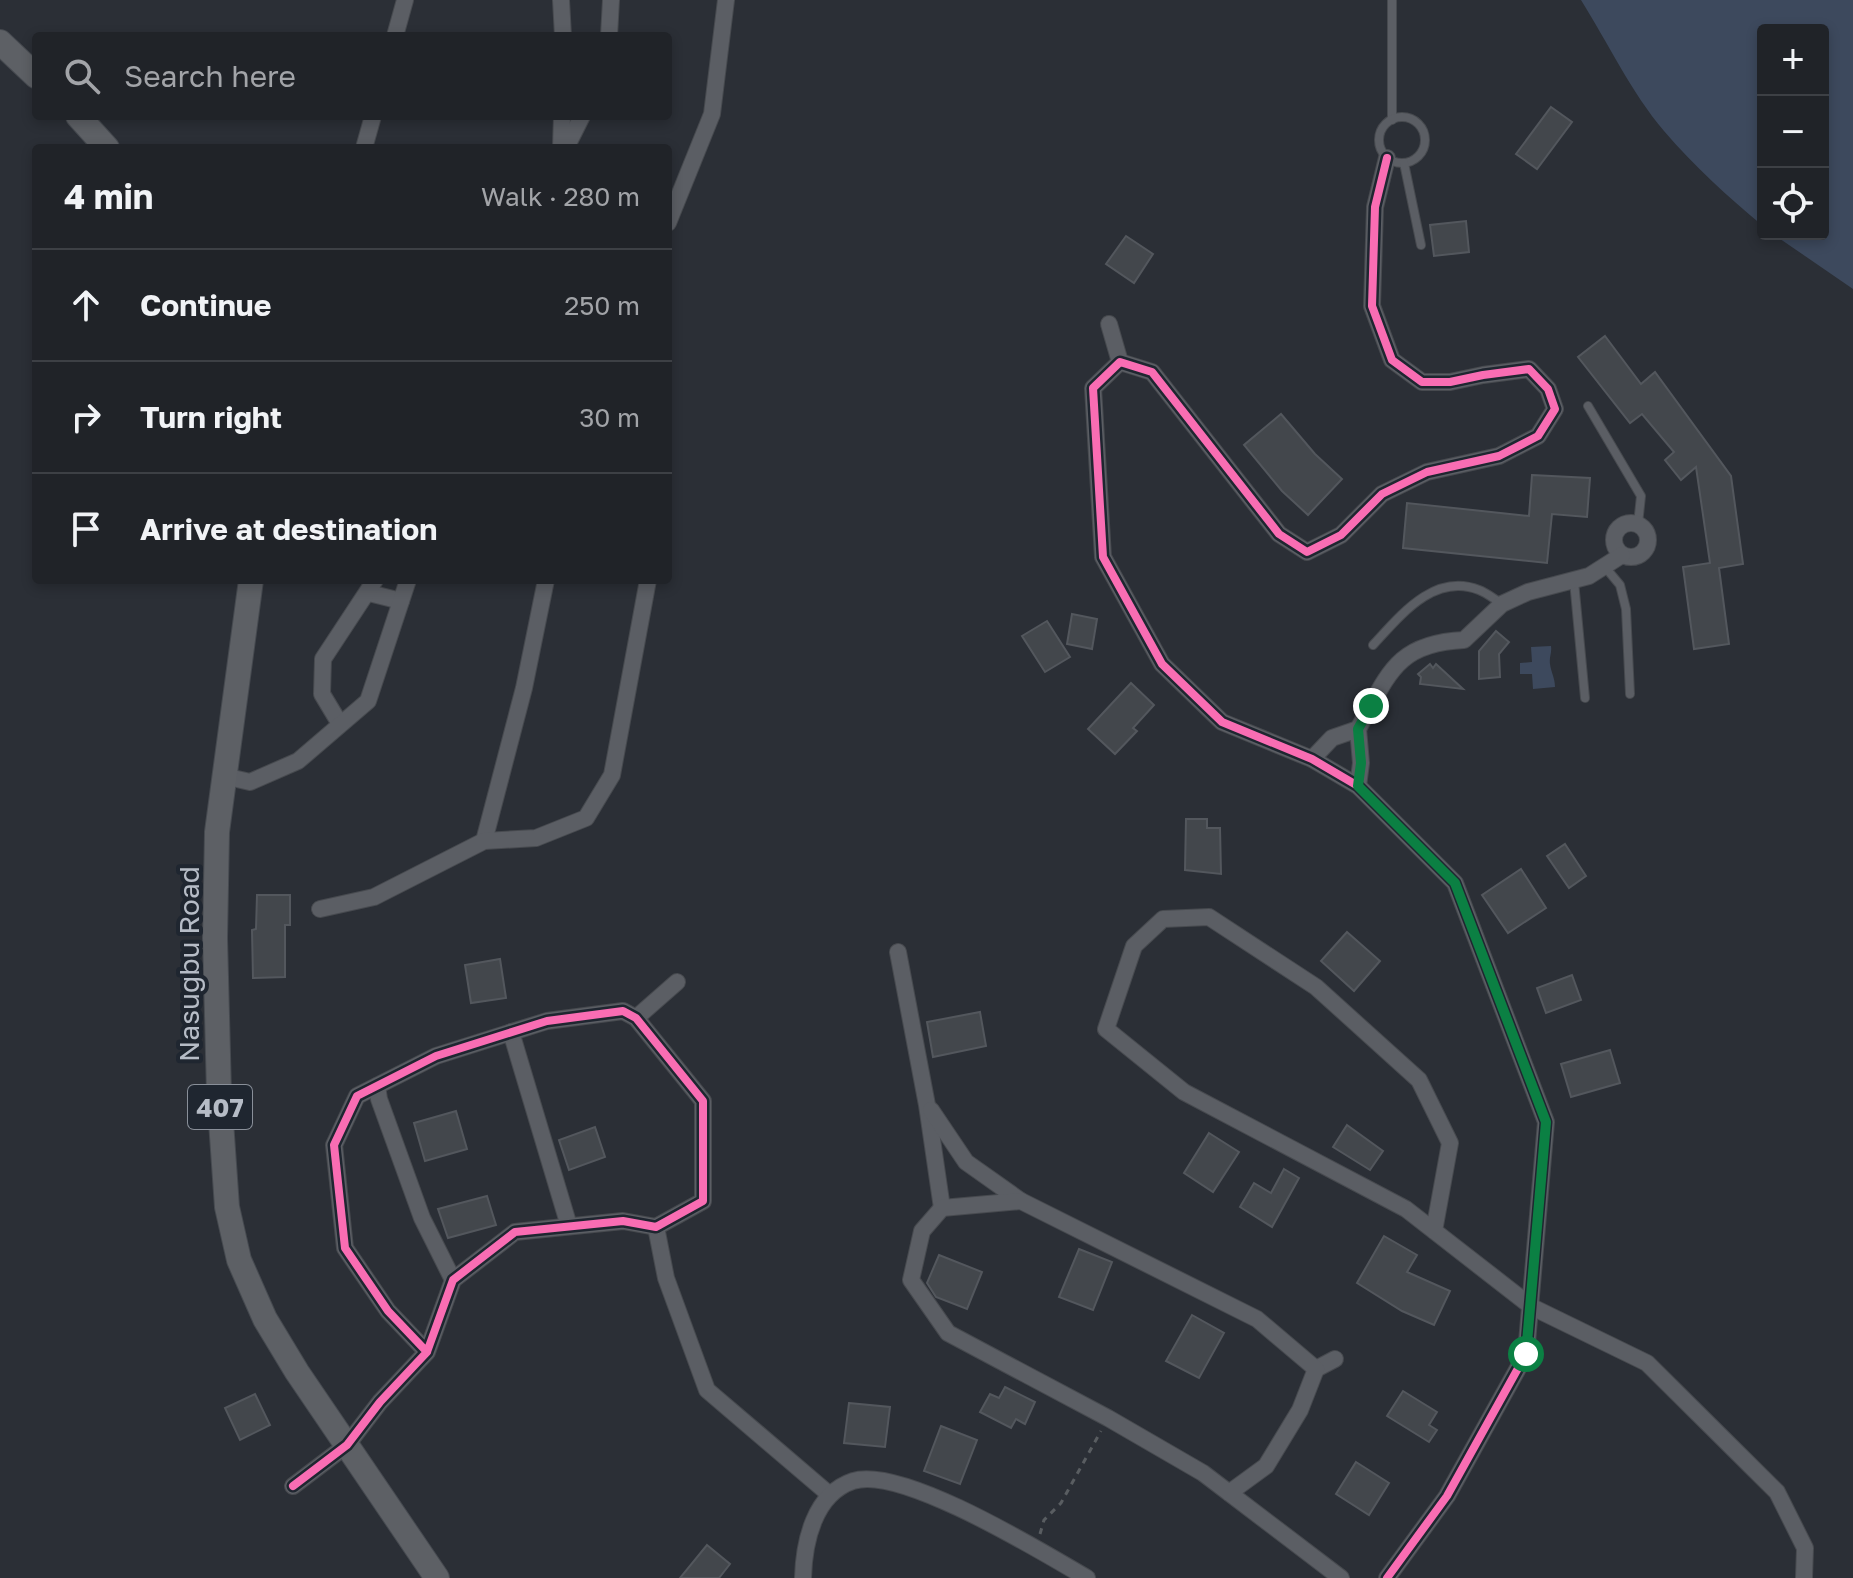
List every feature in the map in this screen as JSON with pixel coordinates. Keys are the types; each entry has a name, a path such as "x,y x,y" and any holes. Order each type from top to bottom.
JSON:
{"main road":[{"path":"0,42 32,72"},
{"path":"82,120 104,144"},
{"name":"Nasugbu Road","path":"250,584 217,832 215,938 219,1093 227,1207 239,1260 265,1319 437,1578"}],"street":[{"path":"396,32 405,0"},
{"path":"561,0 563,32"},
{"path":"609,32 611,0"},
{"path":"672,213 712,114 726,0"},
{"path":"365,144 372,120"},
{"path":"562,120 564,144"},
{"path":"566,144 580,120"},
{"path":"1120,362 1152,372 1279,534 1307,552 1341,535 1382,494 1427,472 1499,456 1538,436 1555,409 1548,389 1529,369 1450,382 1422,382 1392,360 1372,306 1375,207 1396,160"},
{"path":"1109,324 1120,362"},
{"path":"1120,362 1093,388 1103,557 1162,664 1222,722 1312,759 1358,786 1455,883 1546,1122 1526,1354 1447,1496 1387,1578"},
{"path":"1638,524 1648,535 1648,546 1637,557 1622,555 1615,548 1615,534 1624,525 1638,524"},
{"path":"1358,786 1361,763 1358,729 1386,677 1403,656 1436,641 1464,640 1502,604 1528,592 1589,576 1622,555"},
{"path":"224,776 250,782 298,761 368,701 407,584"},
{"path":"484,841 524,688 545,584"},
{"path":"320,909 374,897 484,841 536,838 586,818 612,775 647,584"},
{"path":"340,724 322,694 323,659 372,586 401,601"},
{"path":"1312,759 1332,738 1358,729"},
{"path":"1434,1231 1450,1143 1419,1080 1316,987 1209,917 1163,919 1134,946 1106,1029 1184,1092 1406,1209 1434,1231 1532,1307 1647,1363 1777,1492 1805,1548 1804,1578"},
{"path":"898,952 927,1105 942,1208"},
{"path":"636,1018 677,982"},
{"path":"293,1486 347,1445 380,1402 427,1352 453,1280 515,1232 623,1221 656,1227 703,1201 703,1101 636,1018 623,1011 547,1021 436,1056 357,1096 334,1145 345,1248 388,1311 427,1352"},
{"path":"511,1032 569,1226"},
{"path":"377,1086 422,1218 453,1280"},
{"path":"927,1105 966,1162 1021,1201 1257,1319 1316,1369"},
{"path":"1021,1201 942,1208 922,1231 911,1280 948,1333 1108,1418 1203,1473 1341,1578"},
{"path":"656,1227 666,1278 707,1390 830,1495"},
{"path":"1229,1493 1266,1466 1300,1410 1316,1369 1335,1359"},
{"path":"801,1578 810,1527 830,1495 854,1480 884,1479 982,1518 1087,1578"}],"lane":[{"path":"1392,0 1392,120"},
{"path":"1396,160 1413,160 1421,154 1425,144 1419,125 1411,119 1392,120 1384,126 1380,145 1396,160 1421,245"},
{"path":"1588,406 1641,496 1638,524"},
{"path":"1604,566 1620,585 1626,609 1630,694"},
{"path":"1574,580 1585,698"},
{"path":"1373,645 1405,611 1434,590 1457,586 1479,590 1502,604"}],"path":[{"path":"1035,1549 1044,1520 1061,1503 1108,1418"}],"water":[{"path":"1581,0 1853,0 1853,289 1782,240 1829,240 1829,24 1757,24 1757,221 1687,157 1630,84"},
{"path":"1551,646 1550,664 1555,687 1533,689 1532,674 1520,674 1520,663 1532,662 1531,647"}],"building":[{"path":"1551,107 1572,122 1537,169 1516,154"},
{"path":"1466,221 1469,252 1434,256 1430,225"},
{"path":"1126,236 1153,254 1134,283 1106,264"},
{"path":"1605,336 1641,384 1655,372 1731,476 1743,564 1719,568 1729,644 1694,649 1683,567 1710,563 1696,467 1681,480 1665,460 1674,452 1642,414 1630,423 1578,357"},
{"path":"1281,414 1315,454 1342,479 1308,515 1282,491 1244,445"},
{"path":"1532,475 1590,478 1587,517 1552,514 1547,563 1403,548 1407,503 1529,516"},
{"path":"1072,614 1097,619 1092,649 1067,644"},
{"path":"1047,621 1070,657 1045,672 1022,636"},
{"path":"1496,631 1509,642 1499,654 1500,677 1479,679 1479,651"},
{"path":"1430,664 1433,668 1436,664 1463,689 1420,684 1418,674"},
{"path":"1131,683 1154,705 1133,728 1137,731 1115,754 1088,729"},
{"path":"1186,819 1207,819 1207,828 1220,828 1221,874 1185,870"},
{"path":"1565,844 1586,876 1569,888 1547,856"},
{"path":"1521,869 1546,908 1508,933 1482,895"},
{"path":"257,895 290,895 290,925 285,925 285,977 253,978 252,930 256,929"},
{"path":"1347,932 1380,961 1354,991 1321,961"},
{"path":"500,959 506,998 471,1003 465,965"},
{"path":"1572,975 1581,1000 1546,1013 1537,988"},
{"path":"980,1012 986,1046 933,1057 927,1022"},
{"path":"1610,1050 1620,1083 1571,1097 1561,1064"},
{"path":"456,1111 467,1149 425,1161 414,1123"},
{"path":"1347,1125 1383,1151 1370,1170 1333,1147"},
{"path":"595,1127 605,1157 569,1170 559,1140"},
{"path":"1209,1133 1239,1152 1213,1192 1184,1173"},
{"path":"1284,1169 1299,1178 1272,1227 1240,1207 1254,1183 1271,1193"},
{"path":"487,1196 496,1225 448,1238 438,1209"},
{"path":"1384,1236 1417,1255 1407,1272 1450,1291 1434,1325 1402,1311 1357,1283"},
{"path":"1079,1249 1112,1262 1093,1310 1059,1297"},
{"path":"939,1255 982,1272 967,1309 936,1297 927,1283"},
{"path":"1192,1315 1224,1333 1199,1378 1166,1361"},
{"path":"1005,1387 1035,1402 1025,1424 1016,1419 1011,1428 980,1412 990,1394 999,1398"},
{"path":"1403,1391 1437,1412 1429,1425 1437,1430 1429,1442 1387,1416"},
{"path":"255,1394 270,1425 240,1440 225,1408"},
{"path":"849,1403 890,1407 885,1447 844,1443"},
{"path":"941,1426 977,1440 960,1484 924,1471"},
{"path":"1356,1462 1389,1483 1369,1515 1336,1494"},
{"path":"707,1545 730,1564 719,1578 680,1578"}],"cycle path":[{"path":"1387,158 1375,207 1372,306 1392,360 1422,382 1450,382 1529,369 1548,389 1555,409 1538,436 1499,456 1427,472 1382,494 1341,535 1307,552 1279,534 1152,372 1120,362 1093,388 1103,557 1162,664 1222,722 1312,759 1358,786 1455,883 1546,1122 1526,1354 1447,1496 1387,1578"},
{"path":"293,1486 347,1445 380,1402 427,1352 453,1280 515,1232 623,1221 656,1227 703,1201 703,1101 636,1018 623,1011 547,1021 436,1056 357,1096 334,1145 345,1248 388,1311 427,1352"}],"route":[{"path":"1371,706 1358,729 1361,763 1358,786 1455,883 1546,1122 1526,1354"}]}
